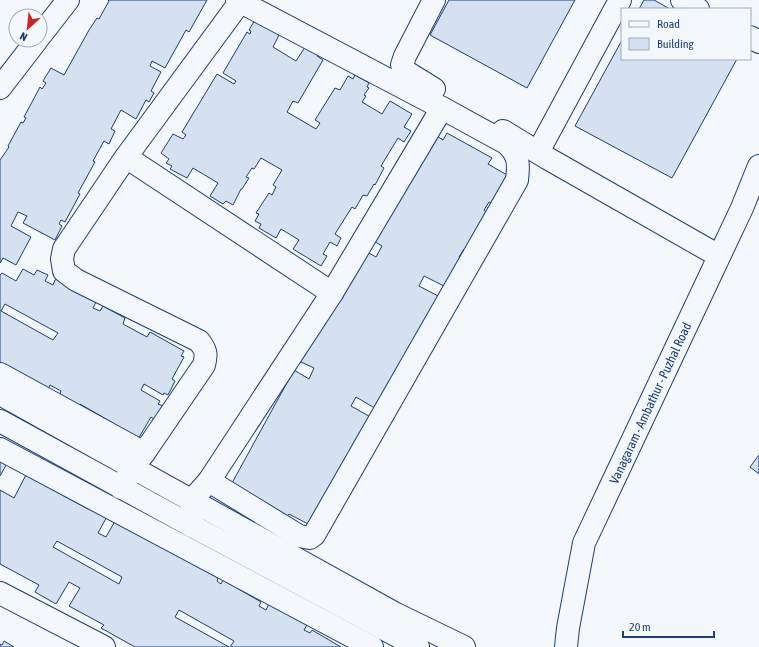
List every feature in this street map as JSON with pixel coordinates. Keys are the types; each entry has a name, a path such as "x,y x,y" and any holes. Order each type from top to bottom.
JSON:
{"street":[{"path":"48,26 68,0"},
{"path":"434,0 405,56 402,65 405,70 538,152 719,256"},
{"path":"538,152 620,0"},
{"path":"682,0 696,8"},
{"path":"121,488 204,365 207,355 205,348 199,341 76,280 64,271 62,259 64,249 126,157 238,1 506,143 513,149 519,167 518,180 314,535 310,538 299,536 209,481"},
{"path":"0,88 31,48"},
{"path":"192,526 192,500 209,481 332,293 442,108"},
{"path":"126,157 332,293"},
{"name":"Vanagaram - Ambathur - Puzhal Road","path":"566,647 568,628 584,543 742,208 759,166"},
{"path":"0,374 139,460 192,500 387,631 451,644"},
{"path":"0,394 38,416 139,460"},
{"path":"27,436 38,416"},
{"path":"0,421 121,488 418,647"},
{"path":"0,449 372,647"},
{"path":"0,593 104,647"}],"building":[{"path":"108,0 207,0 189,32 186,30 165,68 152,61 150,66 161,72 151,91 154,93 149,102 146,100 136,119 121,110 111,129 115,131 109,144 104,141 93,161 95,162 78,193 80,194 65,222 61,220 59,224 62,226 55,240 23,223 27,216 18,212 11,226 31,237 16,265 3,258 0,263 0,160 9,147 8,146 21,122 23,123 26,118 24,117 40,87 42,89 46,83 43,81 51,68 64,75 89,30 97,18 99,19 109,1"},
{"path":"449,0 575,0 527,88 430,35"},
{"path":"644,0 654,0 668,8 640,8"},
{"path":"256,18 283,27 273,47 296,61 305,47 320,51 317,56 323,60 298,103 293,101 287,112 316,129 320,123 315,120 335,88 340,90 348,76 353,79 355,75 369,83 367,87 369,88 364,95 366,96 362,102 382,114 390,101 412,114 404,127 411,131 404,142 398,138 381,166 384,168 375,185 374,184 367,196 363,195 355,209 352,207 335,234 341,238 337,246 330,242 323,254 327,256 321,266 293,249 299,240 281,229 276,238 259,228 261,224 255,221 259,214 256,213 269,193 272,195 276,187 273,185 282,170 261,158 254,169 252,168 246,177 249,178 241,189 233,205 226,201 223,204 210,196 218,183 193,168 187,178 170,169 172,166 166,163 169,159 161,153 173,134 183,139 186,135 182,132 217,74 234,84 236,81 223,73 247,32 250,34 251,31 249,30"},
{"path":"621,42 621,60 736,60 672,178 575,126"},
{"path":"431,132 443,140 447,133 492,158 488,164 507,175 491,203 489,202 484,210 487,212 466,250 464,249 459,257 461,259 446,287 424,276 419,286 440,297 378,410 356,397 351,406 374,419 310,525 289,514 285,520 243,497 246,491 232,483 294,370 309,379 314,368 299,361 360,248 376,257 382,246 367,237"},
{"path":"23,269 34,275 37,270 48,275 45,281 53,285 55,280 63,276 96,302 93,308 100,311 103,306 125,318 123,324 147,337 150,332 184,351 181,356 184,357 172,379 175,381 168,395 164,393 163,395 144,384 141,390 160,401 158,404 163,406 155,420 151,417 137,441 109,430 113,423 80,404 78,409 58,398 61,391 50,385 47,391 0,366 0,275 2,273 16,281","holes":["5,304 58,333 53,340 1,311"]},
{"path":"0,455 9,460 0,476"},
{"path":"759,455 759,474 750,467"},
{"path":"29,469 44,485 88,509 91,503 109,513 98,533 106,537 115,521 218,578 217,581 221,584 223,580 261,602 259,606 266,610 269,604 307,625 304,630 310,633 312,630 341,647 230,647 234,641 179,610 175,617 229,647 135,647 101,628 104,625 69,606 80,588 69,582 56,604 35,592 39,585 0,564 0,490 14,498","holes":["57,541 122,577 119,584 53,547"]},
{"path":"4,641 14,647 0,647 0,644 2,645"}]}
